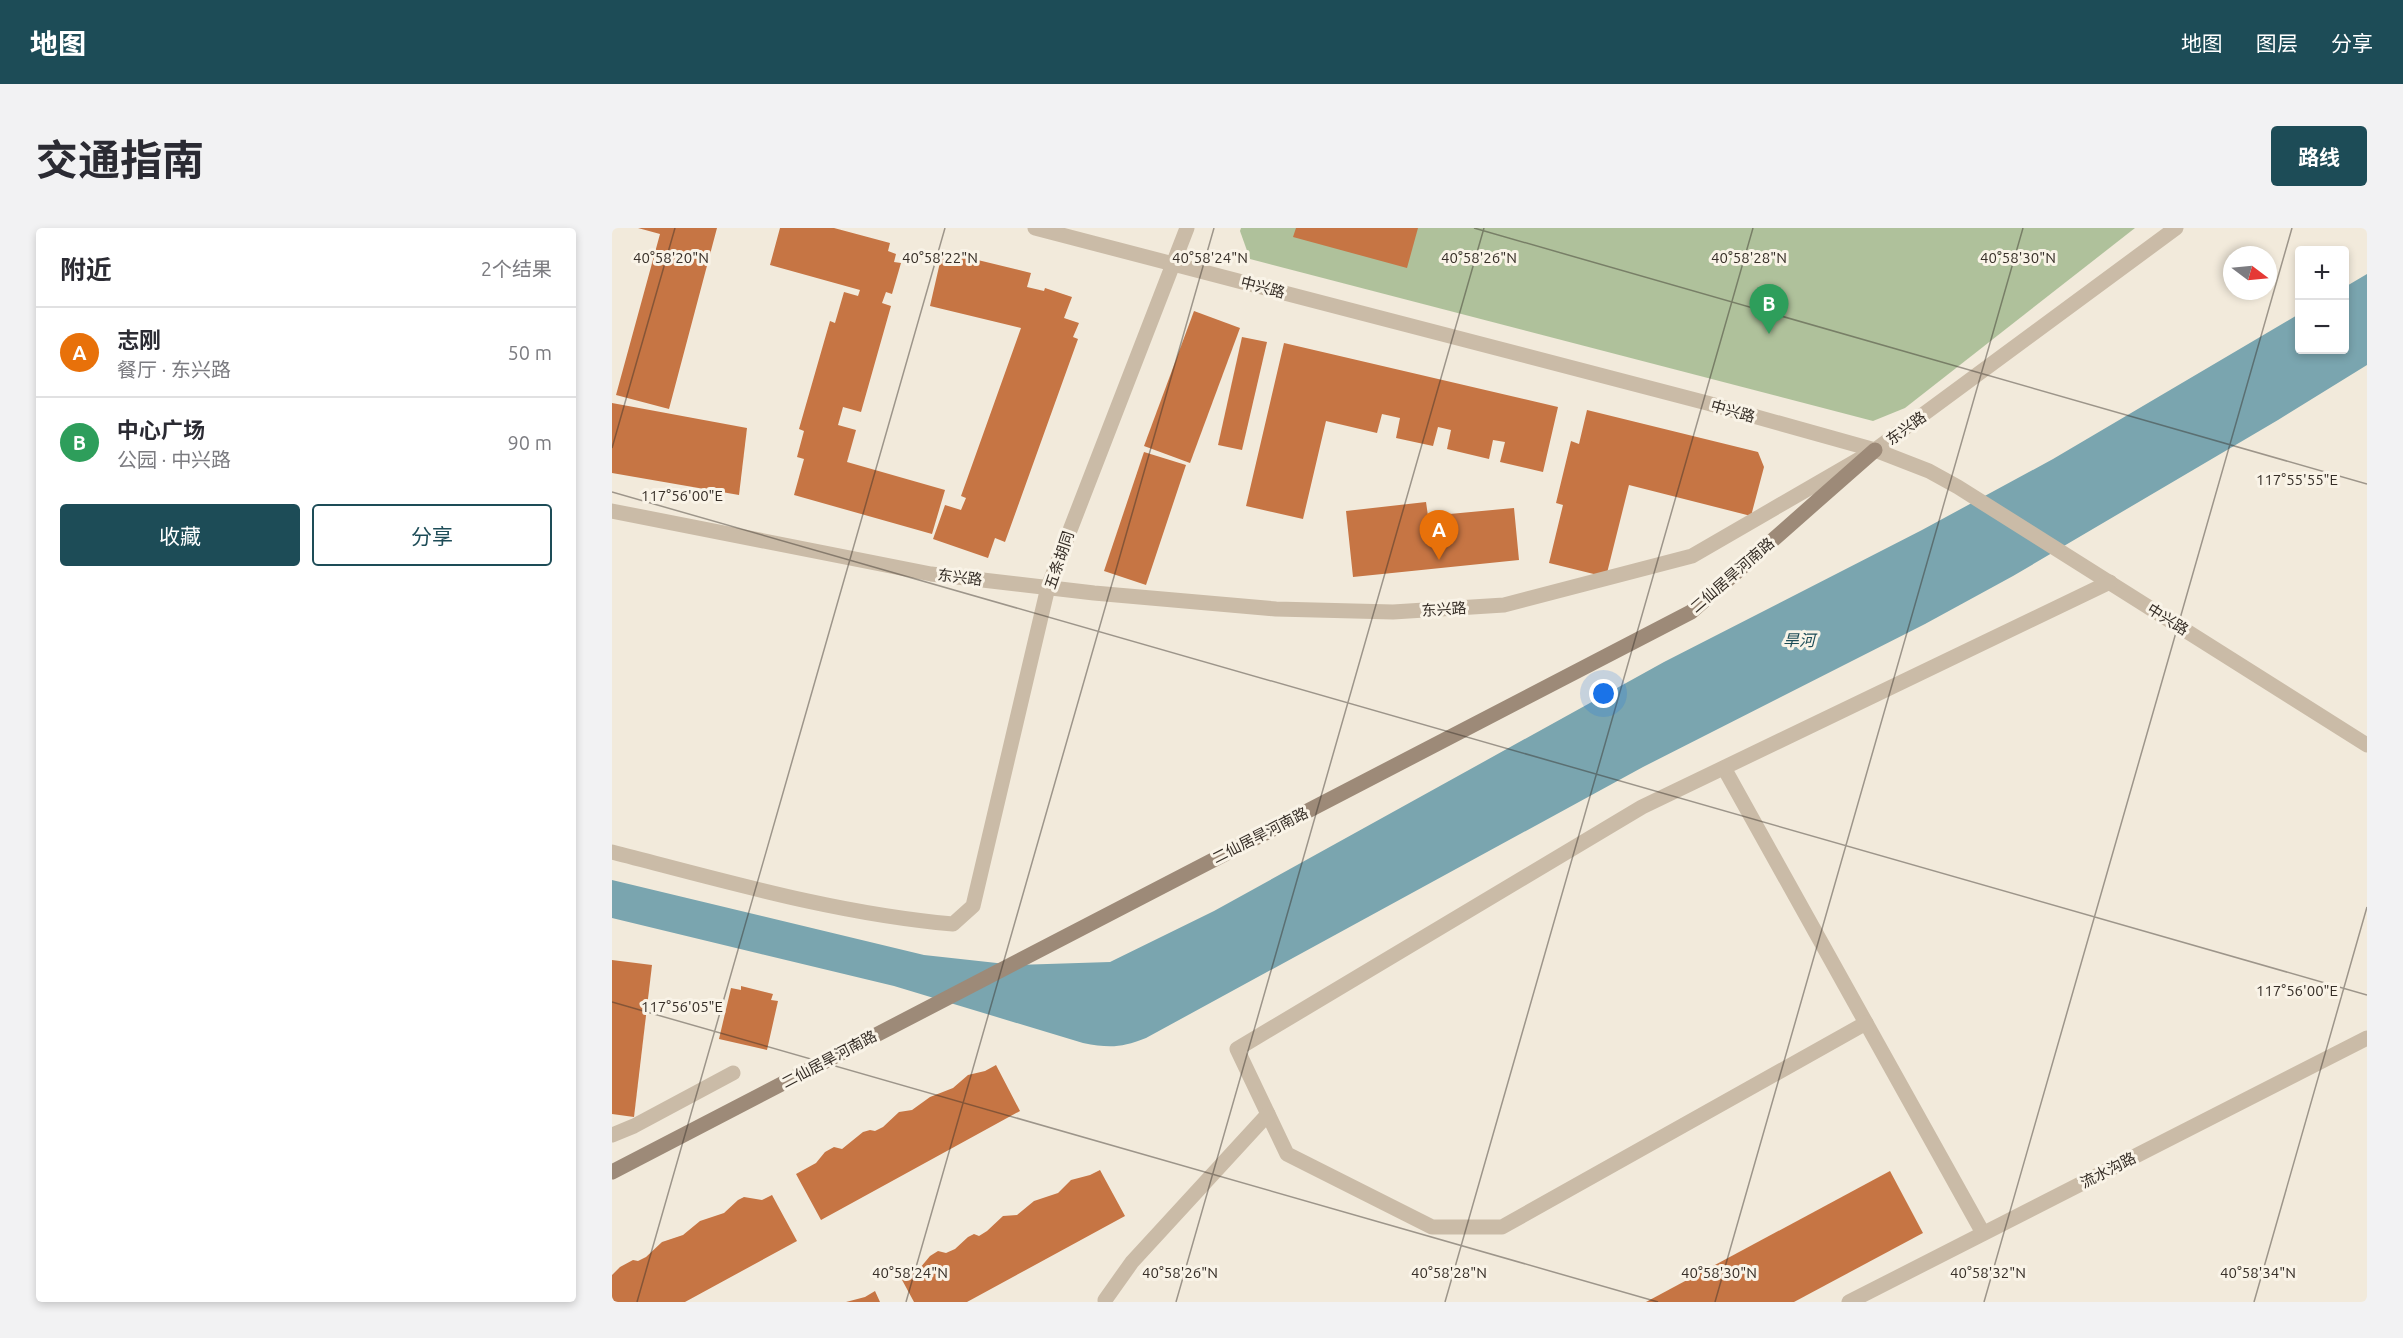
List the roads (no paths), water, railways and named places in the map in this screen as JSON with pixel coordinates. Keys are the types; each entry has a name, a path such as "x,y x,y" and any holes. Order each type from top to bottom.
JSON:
{"street":[{"name":"中兴路","path":"1035,228 1707,403 1875,450 1929,471 1958,487 2367,745"},
{"name":"五条胡同","path":"612,852 824,905 903,919 953,924 974,906 1048,587 1187,228"},
{"name":"东兴路","path":"612,511 931,574 1048,587 1276,609 1393,612 1504,605 1692,556 1875,450 2176,228"},
{"name":"二仙居旱河南路","path":"612,1172 926,1007 1691,612 1875,450"},
{"path":"1866,1023 1502,1227 1432,1227 1287,1154 1237,1049 1642,807 2110,582"},
{"path":"1724,768 1983,1233"},
{"name":"流水沟路","path":"1848,1302 2367,1038"},
{"path":"612,1135 634,1126 733,1073"},
{"path":"1108,1301 1132,1262 1268,1114"}],"water":[{"name":"旱河","path":"2367,274 2367,365 2013,576 1925,624 1643,767 1146,1038 1115,1046 1083,1043 894,986 612,918 612,880 924,955 1015,965 1110,962 1214,911 1664,662 1922,530 2053,459 2295,316 2295,354 2349,354 2349,285"}],"place":[{"name":"中心广场","path":"1769,334"},
{"name":"志刚","path":"1439,560"}]}
